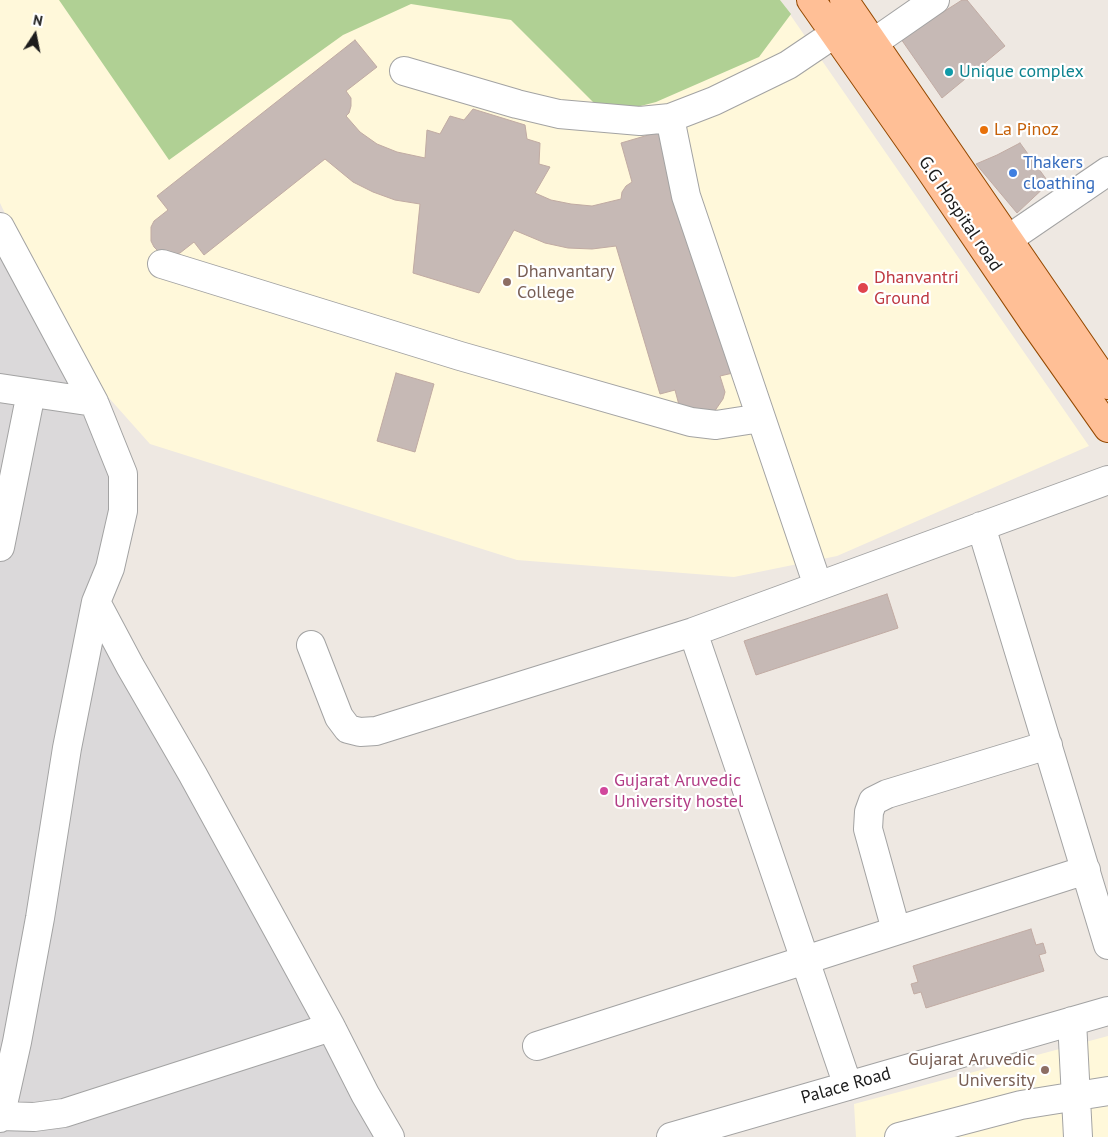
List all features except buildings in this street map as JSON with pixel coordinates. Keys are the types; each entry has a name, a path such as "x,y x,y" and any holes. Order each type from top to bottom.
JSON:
{"main road":[{"name":"G.G Hospital road","path":"811,0 1108,428"},
{"name":"G.G Hospital road","path":"844,0 1108,385"}],"street":[{"path":"873,42 935,0"},
{"path":"404,70 517,104 559,114 640,121 670,118 714,101 788,65 834,34"},
{"path":"670,118 686,196 818,586"},
{"path":"1007,240 1108,171"},
{"path":"0,227 94,402 123,474 123,511 110,568 96,602 67,748 40,918 0,1117 34,1117 64,1113 331,1028"},
{"path":"162,264 460,356 692,422 716,425 761,418"},
{"path":"0,388 94,402"},
{"path":"0,547 31,393"},
{"path":"311,645 339,717 348,728 360,732 376,731 693,632 1108,480"},
{"path":"981,526 1108,944"},
{"path":"96,602 390,1137"},
{"path":"693,632 848,1086"},
{"path":"896,930 868,829 869,812 873,801 887,794 1048,745"},
{"path":"537,1046 1086,870"},
{"name":"Palace Road","path":"671,1137 1108,1011"},
{"path":"1072,1021 1078,1137"},
{"path":"899,1137 1021,1105 1108,1091"}],"shaded area":[{"name":"Dhanvantary College","path":"0,0 780,0 1089,446 837,556 734,577 517,560 150,444 76,361 0,203"},
{"path":"0,227 123,474 96,602 395,1137 0,1137"},
{"name":"Gujarat Aruvedic University","path":"1108,1036 1108,1137 856,1137 854,1104"}],"green space":[{"path":"59,0 780,0 791,14 759,57 656,102 606,115 511,20 411,4 343,35 169,160"}],"place":[{"name":"Unique complex","path":"949,72"},
{"name":"La Pinoz","path":"984,130"},
{"name":"Thakers cloathing","path":"1013,173"},
{"name":"Dhanvantary College","path":"507,282"},
{"name":"Dhanvantri Ground","path":"863,288"},
{"name":"Gujarat Aruvedic University hostel","path":"604,791"},
{"name":"Gujarat Aruvedic University","path":"1045,1070"}]}
